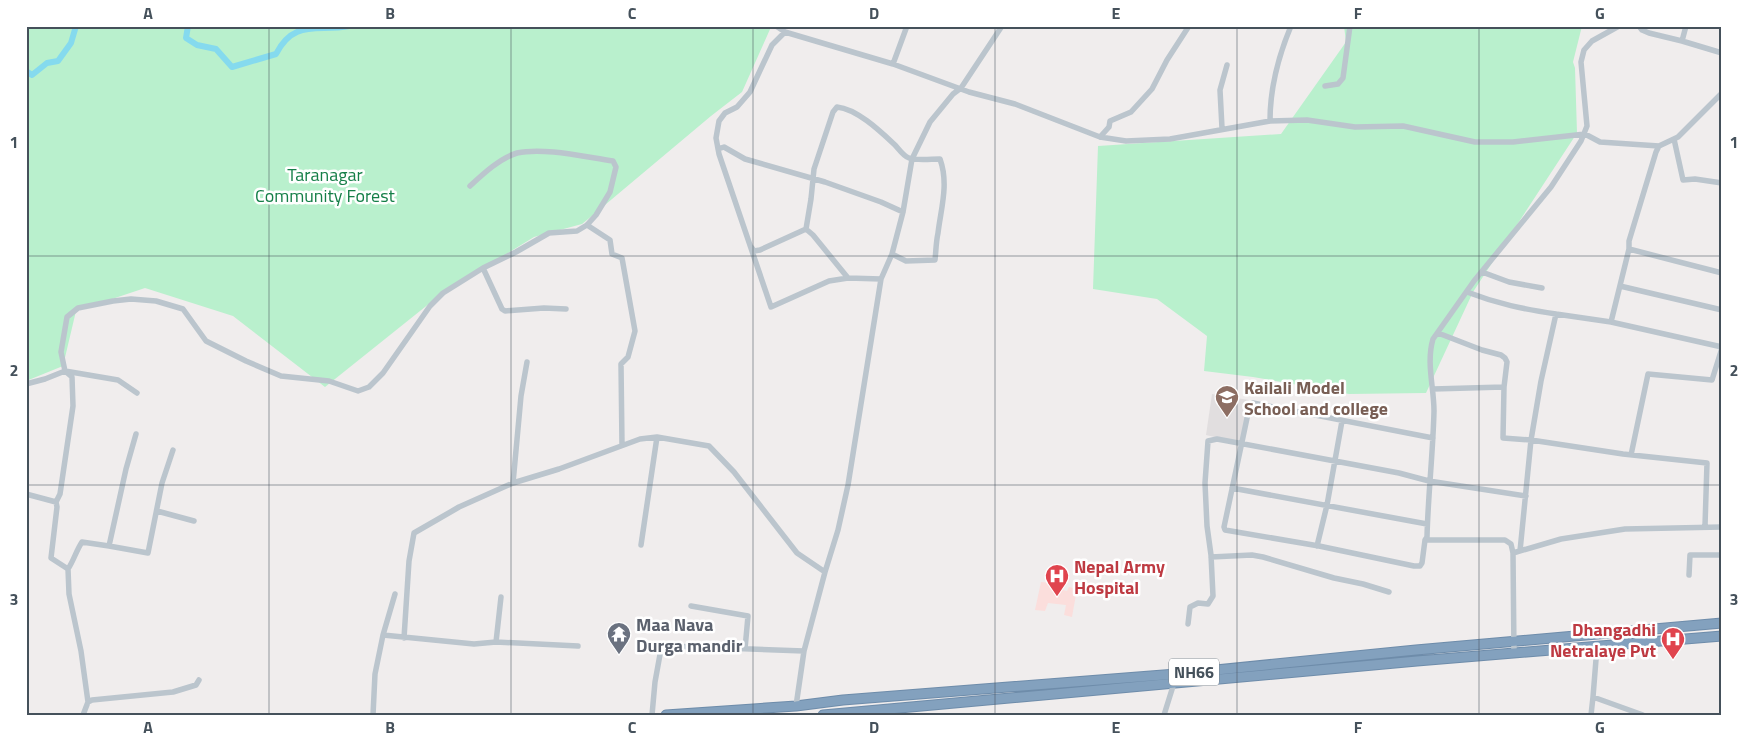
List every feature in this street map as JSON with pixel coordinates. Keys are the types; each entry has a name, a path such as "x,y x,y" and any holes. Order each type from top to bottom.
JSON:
{"highway":[{"name":"NH66","path":"666,715 1176,674 1722,623"},
{"name":"NH66","path":"823,715 1722,636"}],"street":[{"path":"776,26 785,32 893,64 961,88 1015,104 1100,137 1126,142 1170,139 1222,128 1270,121 1307,120 1354,127 1404,126 1475,142 1514,142 1585,134 1600,142 1659,146 1674,139 1722,93"},
{"path":"893,64 907,26"},
{"path":"796,706 804,651 824,572 838,530 848,485 881,278 892,254 903,212 912,159 930,122 953,94 961,88 1002,26"},
{"path":"1100,137 1109,127 1110,121 1131,112 1152,90 1167,60 1189,26"},
{"path":"1270,121 1270,102 1274,77 1282,47 1292,26"},
{"path":"1325,86 1338,84 1343,78 1350,26"},
{"path":"1433,438 1253,403 1248,406 1224,527 1225,530 1420,566 1427,537 1433,438 1433,389 1430,370 1433,339 1482,272 1552,187 1585,134 1587,126 1581,62 1584,50 1592,41 1619,26"},
{"path":"1640,26 1642,30 1649,33 1722,54"},
{"path":"1682,41 1686,26"},
{"path":"785,32 772,45 750,92 738,107 725,113 719,121 716,138 718,149 771,307 829,281 848,278 881,278"},
{"path":"1222,128 1220,90 1228,65"},
{"path":"806,229 818,154 833,112 837,107 843,108 859,116 880,132 906,157 912,159 940,159 943,168 944,193 935,260 906,261 892,254"},
{"path":"1674,139 1683,180 1694,178 1722,183"},
{"path":"1611,322 1637,215 1659,146"},
{"path":"718,149 724,147 745,159 814,179 881,202 903,212"},
{"path":"68,569 51,558 56,502 60,494 73,406 72,377 65,371 61,352 67,318 78,308 113,300 156,301 183,309 206,341 281,376 329,381 358,390 369,388 383,373 430,306 443,293 483,268 549,234 577,231 587,225 596,215 610,192 616,166 613,161 537,150 516,154 495,165 470,186"},
{"path":"587,225 610,240 612,254 622,258 634,326 635,336 630,352 621,364 622,445"},
{"path":"752,248 754,251 760,250 806,229"},
{"path":"806,229 848,278"},
{"path":"1629,249 1722,272"},
{"path":"483,268 502,309 506,311 544,308 566,309"},
{"path":"1482,272 1509,282 1542,288"},
{"path":"1620,286 1722,310"},
{"path":"1467,292 1516,308 1611,322 1722,348 1712,380 1648,374 1631,455"},
{"path":"1520,551 1532,440 1541,381 1556,314"},
{"path":"1438,334 1505,358 1507,362 1504,387 1503,438 1532,440 1631,455 1708,463 1705,526"},
{"path":"513,483 521,396 527,362"},
{"path":"26,384 45,380 65,371 118,380 137,393"},
{"path":"1433,389 1504,387"},
{"path":"1317,546 1327,505 1342,421"},
{"path":"110,546 126,469 136,434"},
{"path":"641,545 657,437"},
{"path":"404,638 409,561 414,533 459,507 513,483 559,469 640,439 657,437 709,446 734,472 797,553 824,572"},
{"path":"1188,624 1190,607 1198,604 1208,604 1213,596 1207,526 1206,483 1208,441 1217,439 1399,473 1429,481 1526,496"},
{"path":"83,715 88,702 81,651 69,594 68,569 74,561 77,549 82,542 148,554 162,482 173,450"},
{"path":"1232,488 1427,524"},
{"path":"26,494 56,502"},
{"path":"157,511 194,521"},
{"path":"1512,553 1561,539 1625,529 1722,527"},
{"path":"1425,540 1505,540 1511,544 1514,654"},
{"path":"1211,557 1252,555 1263,557 1389,592"},
{"path":"1689,576 1690,555 1722,555"},
{"path":"372,715 375,674 395,594"},
{"path":"496,642 501,597"},
{"path":"691,606 748,616 744,649"},
{"path":"383,636 474,644 496,642 578,646"},
{"path":"652,715 655,682 662,649 669,646 804,651"},
{"path":"1591,715 1597,647"},
{"path":"88,702 92,700 173,692 196,685 199,680"},
{"path":"1164,715 1174,683"},
{"path":"1593,697 1643,715"}],"shaded area":[{"name":"Kailali Model School and college","path":"1212,394 1249,400 1240,443 1206,435"},
{"name":"Nepal Army Hospital","path":"1054,573 1070,575 1069,582 1056,580 1054,588 1067,591 1069,587 1077,589 1072,617 1064,615 1066,605 1048,603 1045,611 1035,610 1041,582 1050,583"}],"green space":[{"name":"Taranagar Community Forest","path":"26,26 771,27 742,92 582,224 534,237 440,295 325,387 233,316 145,288 76,311 63,366 26,381"},
{"path":"1344,26 1582,26 1573,62 1575,68 1577,133 1473,292 1426,393 1349,394 1253,377 1204,371 1207,336 1157,299 1093,289 1098,146 1281,134 1346,42"}],"waterway":[{"path":"26,71 32,75 47,63 58,61 71,43 76,26"},
{"path":"188,26 186,38 197,45 216,49 232,67 276,54 283,43 299,31 349,26"}],"place":[{"name":"Kailali Model School and college","path":"1227,418"},
{"name":"Nepal Army Hospital","path":"1057,597"},
{"name":"Maa Nava Durga mandir","path":"619,655"},
{"name":"Dhangadhi Netralaye Pvt","path":"1673,660"}]}
